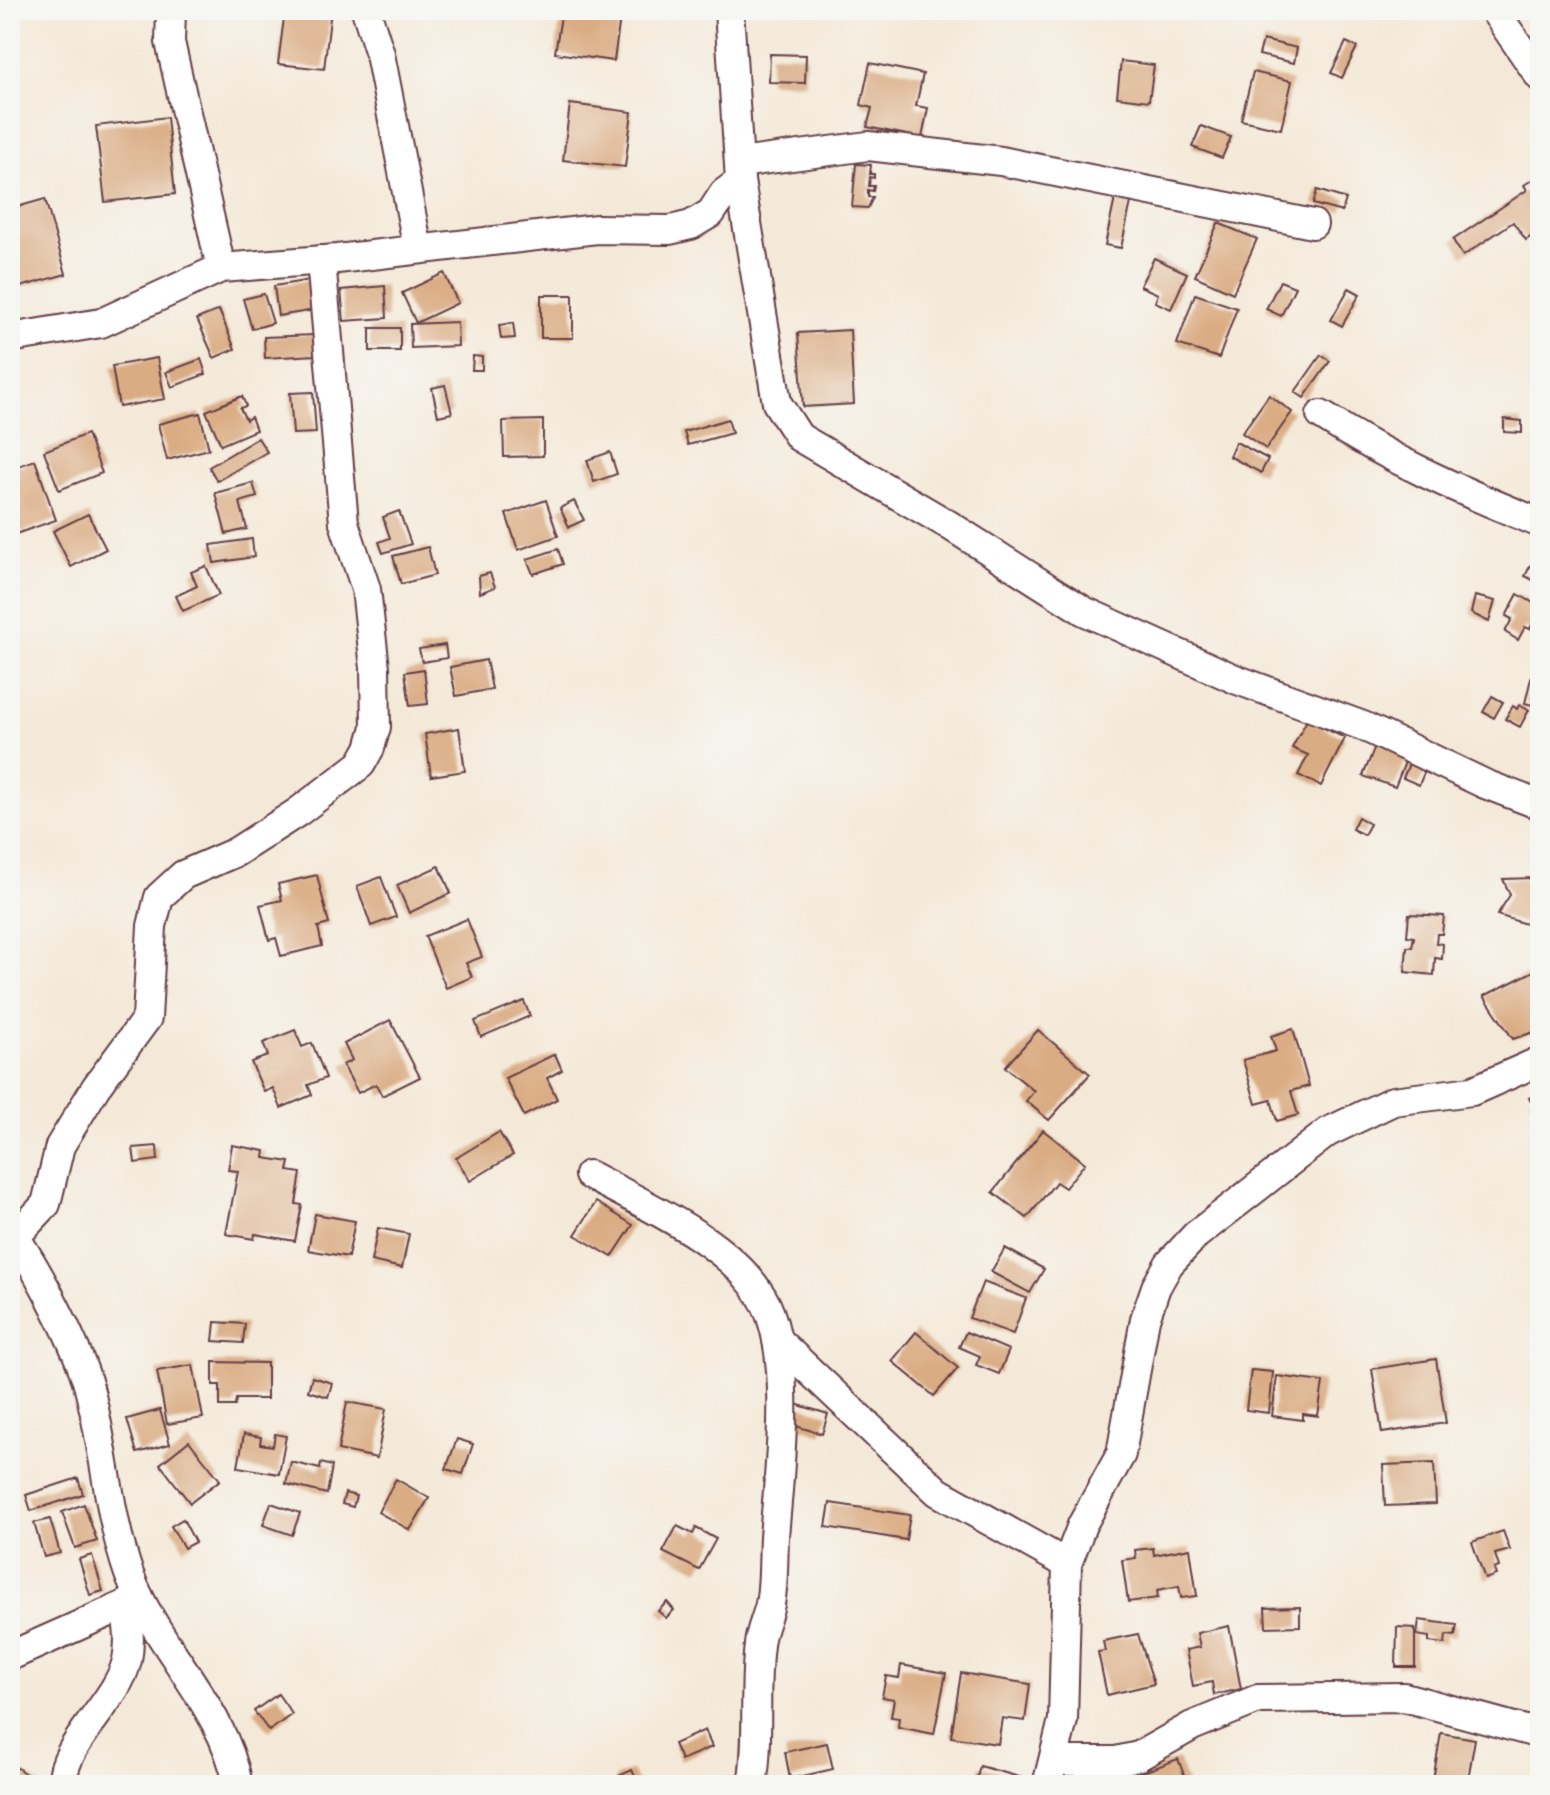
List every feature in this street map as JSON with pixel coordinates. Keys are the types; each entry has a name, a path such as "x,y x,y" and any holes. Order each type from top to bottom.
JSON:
{"street":[{"path":"171,10 170,42 221,268"},
{"path":"366,10 380,54 418,249"},
{"path":"729,10 740,172 777,403 799,437 949,525 1084,611 1235,679 1363,726 1485,784 1540,805"},
{"path":"1494,10 1540,77"},
{"path":"10,338 101,323 221,268 597,229 670,230 691,225 711,213 740,172 868,146 1001,161 1313,224"},
{"path":"63,1785 67,1761 122,1676 130,1637 132,1600 88,1382 46,1290 13,1234 46,1204 60,1146 96,1087 147,1018 152,926 159,897 183,875 236,852 298,812 361,764 370,748 376,727 375,668 366,589 344,523 321,260"},
{"path":"1321,415 1367,445 1454,488 1540,523"},
{"path":"1540,1061 1472,1091 1393,1101 1350,1119 1208,1226 1169,1264 1145,1319 1121,1454 1082,1525 1067,1564 1063,1720 1050,1773 1130,1758 1192,1726 1258,1699 1404,1697 1540,1734"},
{"path":"589,1175 725,1255 747,1275 763,1298 777,1340 782,1371 781,1458 770,1604 759,1641 756,1674 759,1723 752,1785"},
{"path":"777,1340 938,1492 1067,1564"},
{"path":"10,1656 132,1600"},
{"path":"132,1600 191,1680 232,1760 238,1785"}],"building":[{"path":"285,10 331,10 324,69 278,64"},
{"path":"562,10 621,10 614,61 555,53"},
{"path":"1263,40 1297,48 1294,63 1259,55"},
{"path":"1346,42 1357,47 1342,78 1331,73"},
{"path":"770,54 806,55 805,83 769,82"},
{"path":"1121,61 1154,65 1149,101 1117,97"},
{"path":"870,63 923,74 916,106 928,108 922,138 867,127 872,108 861,105"},
{"path":"1253,72 1292,81 1281,129 1241,120"},
{"path":"570,104 632,112 625,167 563,160"},
{"path":"167,117 175,194 105,202 96,126"},
{"path":"1201,126 1231,137 1222,158 1192,147"},
{"path":"856,164 871,165 870,174 874,174 874,178 870,177 869,186 874,186 873,191 868,190 868,197 873,197 868,208 852,207"},
{"path":"1540,175 1540,230 1526,240 1513,222 1463,256 1453,240 1527,190 1524,185"},
{"path":"1117,189 1133,193 1121,248 1105,245"},
{"path":"1317,190 1346,199 1342,212 1313,204"},
{"path":"45,199 66,274 10,290 10,209"},
{"path":"1218,223 1257,239 1233,293 1195,276"},
{"path":"1154,258 1187,273 1171,309 1155,302 1158,294 1140,286"},
{"path":"444,273 458,303 416,323 402,293"},
{"path":"311,280 315,310 278,316 274,286"},
{"path":"1280,281 1295,287 1281,316 1266,309"},
{"path":"385,286 387,318 344,321 341,290"},
{"path":"1349,288 1360,294 1342,326 1331,320"},
{"path":"264,294 273,323 252,329 243,299"},
{"path":"1195,294 1237,308 1219,358 1177,344"},
{"path":"541,295 573,295 573,338 541,338"},
{"path":"219,310 235,349 214,358 197,319"},
{"path":"457,322 458,346 411,348 410,324"},
{"path":"513,323 515,338 501,339 499,325"},
{"path":"370,328 400,328 400,351 370,351"},
{"path":"850,330 854,404 803,407 798,333"},
{"path":"315,335 316,355 265,358 264,337"},
{"path":"1321,355 1330,361 1304,398 1295,392"},
{"path":"473,356 482,357 482,370 472,370"},
{"path":"157,358 165,399 119,407 112,366"},
{"path":"201,359 206,374 172,387 166,372"},
{"path":"445,385 452,413 438,416 432,388"},
{"path":"313,392 316,433 293,434 290,393"},
{"path":"1269,395 1292,412 1266,449 1242,433"},
{"path":"242,396 246,406 240,408 246,420 251,417 256,430 221,445 206,411"},
{"path":"200,413 209,449 167,460 158,424"},
{"path":"728,419 732,433 688,445 684,432"},
{"path":"1504,419 1522,421 1522,433 1504,432"},
{"path":"543,420 543,456 504,457 503,421"},
{"path":"87,434 102,473 59,490 44,451"},
{"path":"258,438 267,452 217,481 209,467"},
{"path":"1236,442 1268,459 1261,473 1229,456"},
{"path":"610,452 617,474 594,482 587,460"},
{"path":"35,460 56,520 10,536 10,469"},
{"path":"253,483 257,497 240,502 247,529 226,534 215,493"},
{"path":"546,500 558,536 518,550 506,514"},
{"path":"574,501 584,520 569,527 560,508"},
{"path":"399,511 411,544 383,553 379,542 390,538 383,517"},
{"path":"88,514 106,549 71,567 53,531"},
{"path":"252,539 254,557 214,563 211,545"},
{"path":"428,547 435,575 401,584 393,556"},
{"path":"558,549 563,564 533,574 527,559"},
{"path":"1537,553 1540,554 1537,582 1525,576"},
{"path":"206,566 219,595 183,611 176,596 197,586 191,572"},
{"path":"490,573 495,587 480,593 479,576"},
{"path":"1518,594 1540,607 1530,629 1525,627 1518,640 1505,632 1512,619 1506,616"},
{"path":"1475,596 1495,601 1489,622 1471,613"},
{"path":"445,645 447,658 422,662 419,649"},
{"path":"486,660 492,689 456,696 450,667"},
{"path":"1535,662 1540,663 1540,707 1525,703"},
{"path":"424,669 428,704 410,706 405,672"},
{"path":"1492,696 1503,702 1494,718 1483,712"},
{"path":"1519,705 1529,710 1520,727 1505,719 1513,706 1517,709"},
{"path":"1307,720 1345,738 1321,786 1298,775 1308,755 1292,748"},
{"path":"459,728 465,771 431,776 425,734"},
{"path":"1378,739 1409,752 1395,787 1363,776"},
{"path":"1411,759 1427,766 1419,785 1403,778"},
{"path":"1358,817 1370,824 1364,835 1352,829"},
{"path":"439,866 451,893 409,913 397,885"},
{"path":"317,875 329,924 318,927 322,946 281,956 276,938 269,940 260,905 282,900 278,884"},
{"path":"381,877 396,917 371,926 357,886"},
{"path":"1534,878 1532,899 1540,904 1540,924 1529,925 1497,915 1510,895 1503,879"},
{"path":"1409,914 1444,916 1442,934 1437,934 1436,943 1443,944 1442,959 1435,958 1434,975 1405,972 1407,947 1412,947 1414,937 1407,936"},
{"path":"467,919 482,957 466,963 472,977 446,988 425,936"},
{"path":"1534,971 1540,987 1540,1030 1513,1039 1484,996"},
{"path":"524,1001 530,1016 481,1037 475,1021"},
{"path":"390,1020 420,1077 382,1096 376,1084 358,1093 343,1065 352,1060 344,1044"},
{"path":"1293,1029 1309,1086 1291,1091 1298,1115 1277,1121 1271,1100 1256,1104 1243,1060 1276,1051 1271,1036"},
{"path":"295,1030 302,1047 312,1043 326,1078 308,1085 312,1095 281,1108 273,1088 264,1092 251,1062 268,1056 263,1043"},
{"path":"1038,1030 1090,1074 1049,1120 1026,1101 1034,1091 1005,1067"},
{"path":"555,1054 562,1070 547,1078 557,1099 524,1116 505,1078"},
{"path":"1540,1080 1540,1120 1529,1098 1539,1092 1534,1083"},
{"path":"1043,1130 1085,1163 1065,1188 1056,1182 1027,1218 993,1192"},
{"path":"499,1132 513,1155 470,1181 456,1158"},
{"path":"232,1145 265,1151 264,1158 290,1162 288,1171 301,1173 296,1204 302,1205 295,1241 255,1234 254,1239 226,1234 238,1171 228,1170"},
{"path":"157,1146 158,1160 135,1163 133,1148"},
{"path":"596,1202 633,1225 612,1257 575,1235"},
{"path":"315,1214 355,1221 348,1257 308,1250"},
{"path":"378,1228 409,1234 402,1268 371,1261"},
{"path":"1005,1248 1044,1269 1030,1293 991,1272"},
{"path":"983,1282 1026,1298 1013,1334 969,1318"},
{"path":"215,1322 245,1324 243,1343 213,1341"},
{"path":"916,1332 958,1368 934,1396 892,1361"},
{"path":"966,1332 1009,1350 999,1374 976,1365 980,1356 959,1347"},
{"path":"1436,1359 1446,1423 1382,1433 1372,1369"},
{"path":"213,1362 267,1363 267,1399 236,1399 235,1406 220,1406 220,1385 213,1385"},
{"path":"193,1365 203,1418 167,1424 157,1371"},
{"path":"1251,1370 1273,1372 1269,1413 1246,1410"},
{"path":"1277,1376 1323,1382 1318,1416 1303,1414 1303,1420 1272,1416"},
{"path":"312,1377 332,1383 328,1397 308,1391"},
{"path":"347,1402 386,1409 377,1458 338,1450"},
{"path":"792,1403 828,1414 822,1434 786,1423"},
{"path":"160,1410 170,1444 137,1453 127,1419"},
{"path":"244,1434 261,1437 260,1444 273,1446 275,1434 286,1436 279,1474 238,1467"},
{"path":"457,1439 473,1444 463,1474 446,1469"},
{"path":"189,1441 220,1480 190,1503 160,1464"},
{"path":"291,1462 320,1469 321,1463 332,1466 327,1494 286,1484"},
{"path":"1434,1463 1436,1504 1385,1506 1383,1465"},
{"path":"78,1478 83,1494 31,1511 26,1495"},
{"path":"396,1479 429,1498 410,1530 378,1512"},
{"path":"345,1493 356,1496 353,1507 342,1504"},
{"path":"271,1503 300,1513 292,1535 263,1525"},
{"path":"830,1503 910,1515 906,1540 826,1527"},
{"path":"84,1504 97,1541 75,1548 62,1512"},
{"path":"50,1519 60,1553 44,1557 34,1523"},
{"path":"183,1519 195,1542 184,1548 171,1526"},
{"path":"677,1526 693,1534 696,1528 716,1539 699,1570 663,1552"},
{"path":"1503,1531 1510,1550 1495,1554 1499,1567 1494,1569 1496,1575 1485,1579 1472,1542"},
{"path":"1153,1548 1154,1555 1190,1548 1197,1596 1181,1598 1179,1586 1157,1590 1158,1598 1128,1602 1122,1560 1136,1558 1135,1550"},
{"path":"92,1555 103,1591 90,1595 79,1559"},
{"path":"667,1602 674,1610 666,1618 658,1611"},
{"path":"1300,1607 1300,1626 1266,1627 1265,1608"},
{"path":"1419,1620 1457,1625 1455,1636 1446,1635 1445,1644 1429,1642 1429,1637 1417,1635"},
{"path":"1229,1626 1241,1689 1214,1695 1212,1682 1193,1686 1186,1650 1200,1647 1197,1633"},
{"path":"1397,1627 1415,1628 1415,1667 1396,1667"},
{"path":"1138,1634 1154,1684 1107,1695 1098,1652 1105,1651 1103,1641"},
{"path":"901,1665 946,1673 934,1734 898,1727 899,1718 891,1717 894,1699 882,1697 886,1676 899,1678"},
{"path":"961,1673 1030,1684 1025,1721 1002,1718 998,1744 951,1737"},
{"path":"278,1694 292,1714 269,1731 254,1711"},
{"path":"705,1730 712,1747 681,1760 674,1744"},
{"path":"1441,1733 1475,1739 1467,1785 1433,1780"},
{"path":"827,1743 833,1769 790,1779 785,1752"},
{"path":"1178,1759 1188,1785 1146,1785 1141,1773"},
{"path":"980,1766 1030,1780 1029,1785 975,1785"},
{"path":"16,1767 41,1785 10,1785 10,1775"},
{"path":"632,1770 639,1785 617,1785 614,1778"}]}
